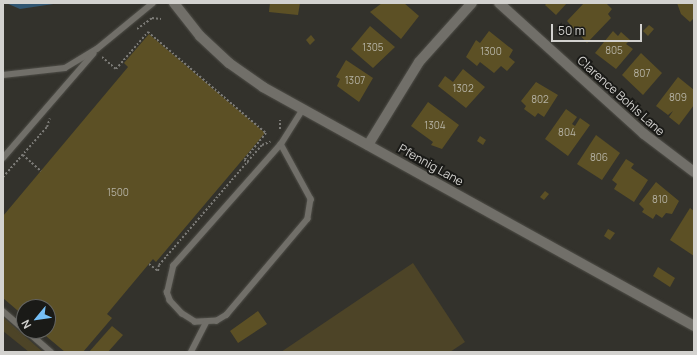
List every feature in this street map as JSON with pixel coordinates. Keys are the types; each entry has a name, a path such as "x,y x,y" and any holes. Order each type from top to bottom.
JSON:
{"street":[{"name":"Pfennig Lane","path":"174,3 200,36 229,63 303,109 694,326"},
{"path":"368,145 419,62 472,3"},
{"name":"Clarence Bohls Lane","path":"499,3 644,134 694,172"}],"lane":[{"path":"3,75 65,68 97,49 153,3"},
{"path":"3,158 97,49"},
{"path":"281,144 311,199 308,219 227,315 206,323 195,322 182,314 170,301 167,287 173,266 281,144 303,109"},
{"path":"3,310 16,322"},
{"path":"191,352 206,323"},
{"path":"36,339 51,352"}],"path":[{"path":"133,32 152,18 161,19"},
{"path":"96,62 102,55 116,69 148,32 266,133 244,160 248,163"},
{"path":"3,177 47,127 51,112"},
{"path":"278,132 280,120"},
{"path":"149,264 158,271 159,266 262,145 276,137"},
{"path":"23,155 41,171"}],"shaded area":[{"path":"413,263 465,342 450,352 281,352"},
{"path":"3,317 16,328 16,339 28,339 43,352 29,352 3,331"}],"water":[{"path":"6,3 60,3 20,9"}],"building":[{"path":"270,3 300,3 298,15 269,12"},
{"path":"382,3 404,3 419,16 401,39 370,12"},
{"path":"547,3 567,3 556,15 545,5"},
{"path":"584,3 606,3 612,9 608,14 611,18 587,43 567,21"},
{"path":"677,3 694,3 694,18 690,22 681,14"},
{"path":"649,25 654,29 648,36 643,31"},
{"path":"370,26 395,47 373,68 351,49"},
{"path":"489,31 513,50 509,57 515,62 507,71 501,66 494,73 480,62 477,66 466,57 476,40 480,43"},
{"path":"613,31 618,36 621,32 630,40 626,44 633,49 616,69 595,53"},
{"path":"149,34 265,133 156,262 153,259 107,314 112,318 83,352 65,352 50,339 56,339 56,299 16,299 16,309 3,298 3,216 128,67 124,63"},
{"path":"311,35 315,40 310,45 306,40"},
{"path":"641,53 662,73 643,95 622,75"},
{"path":"346,60 373,78 359,102 337,86 340,79 336,77"},
{"path":"463,69 485,87 466,108 438,86 445,76 453,82"},
{"path":"678,77 694,90 694,105 679,125 669,117 673,111 668,115 656,106"},
{"path":"536,82 558,95 544,117 538,113 535,117 524,109 526,106 521,101"},
{"path":"428,102 459,125 442,149 431,145 433,142 411,126"},
{"path":"566,109 577,117 572,124 575,126 580,118 590,125 568,156 545,139"},
{"path":"596,135 620,153 602,180 577,164"},
{"path":"480,136 486,140 483,145 477,141"},
{"path":"626,159 634,164 631,168 648,180 634,202 614,189 617,184 612,180"},
{"path":"656,182 679,201 672,214 666,213 662,218 656,214 653,219 642,212 644,209 639,204"},
{"path":"545,191 549,194 544,200 540,197"},
{"path":"690,208 694,211 694,256 670,240"},
{"path":"608,229 615,233 610,240 604,236"},
{"path":"658,267 675,278 670,287 653,276"},
{"path":"258,311 267,324 238,343 230,331"},
{"path":"112,326 123,335 108,352 89,352"}]}
